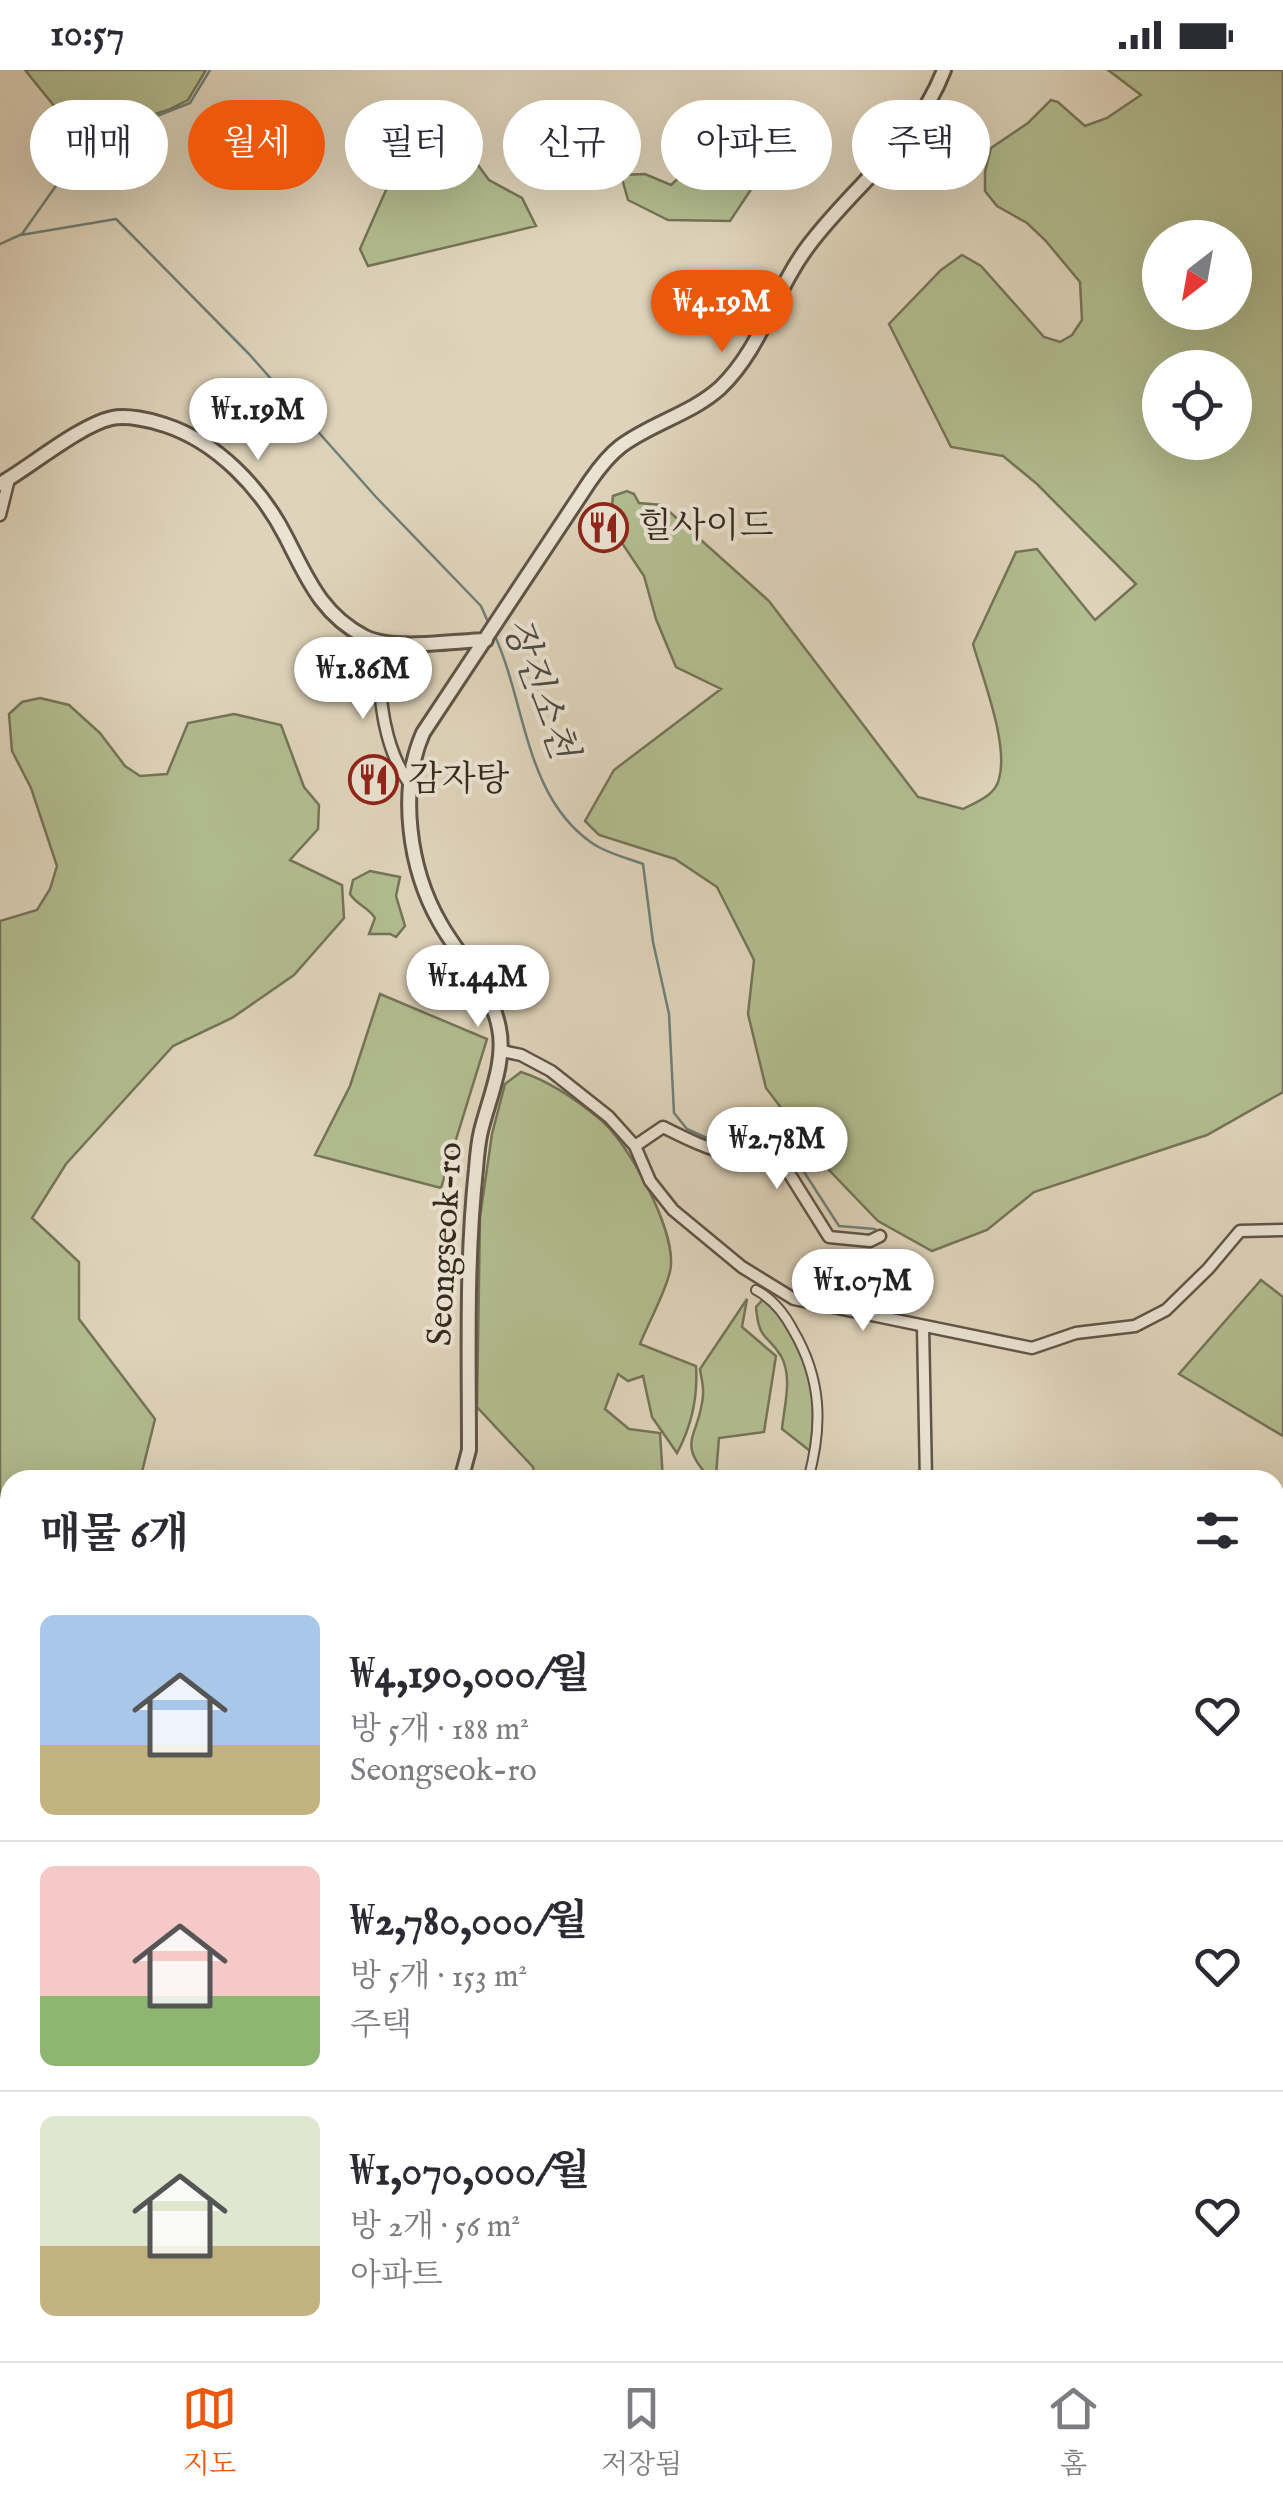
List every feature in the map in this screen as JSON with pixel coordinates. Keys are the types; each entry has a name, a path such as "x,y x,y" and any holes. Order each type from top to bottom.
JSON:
{"street":[{"name":"Seongseok-ro","path":"464,1470 469,1450 471,1215 480,1136 502,1051 490,1000 429,902 416,857 409,783 416,750 423,733 571,507 608,458 622,445 708,399 748,357 786,280 809,245 893,155 918,121 944,70"},
{"path":"0,515 4,482 67,440 113,418 155,422 188,432 219,454 254,490 284,534 306,582 342,622 384,644 487,638"},
{"path":"376,641 383,716 397,766 409,783"},
{"path":"502,1051 521,1055 551,1071 609,1116 636,1146 650,1181 673,1210 742,1267 794,1299 1032,1348 1076,1334 1135,1326 1166,1310 1208,1270 1240,1231 1283,1230"},
{"path":"636,1146 662,1127 736,1156 772,1156 782,1162 829,1237 870,1241 880,1236"},
{"path":"756,1290 784,1314 816,1378 820,1414 818,1445 811,1470"},
{"path":"924,1326 926,1470"}],"green space":[{"path":"25,70 206,70 188,100 168,110 168,100 49,100"},
{"path":"1108,70 1283,70 1283,1092 1207,1135 1034,1192 987,1230 932,1251 878,1221 827,1168 766,1088 748,1014 754,960 717,887 675,859 599,835 585,821 614,770 721,689 676,667 644,576 610,525 613,496 627,491 639,503 662,505 769,601 918,797 963,809 989,794 999,779 1001,748 973,644 1016,552 1037,549 1095,620 1136,584 1037,484 1003,456 951,447 889,324 941,270 962,255 981,266 1044,337 1060,342 1072,335 1082,320 1080,282 1045,240 1027,223 997,206 985,191 990,190 990,152 1051,100 1085,126 1107,118 1141,95"},
{"path":"483,172 503,190 522,198 536,226 368,266 360,249 386,190 483,190"},
{"path":"641,174 661,181 661,190 751,190 730,221 668,220 628,200 625,190 641,190"},
{"path":"40,698 69,705 100,733 125,766 140,776 167,774 188,723 234,714 281,725 304,787 319,805 318,829 290,860 342,885 344,918 294,975 232,1018 173,1046 66,1164 32,1218 79,1262 79,1319 155,1419 142,1470 0,1470 0,921 37,910 50,889 57,866 31,788 12,751 9,714 22,702"},
{"path":"370,871 400,877 396,896 405,926 396,937 369,934 375,918 350,894 353,880"},
{"path":"380,994 487,1039 441,1188 315,1155 350,1086"},
{"path":"521,1072 573,1098 601,1120 624,1147 657,1208 670,1248 670,1272 640,1344 696,1366 695,1400 677,1453 652,1417 643,1376 628,1381 618,1374 605,1409 629,1429 660,1433 662,1470 533,1470 477,1407 480,1217 492,1134 505,1084"},
{"path":"1261,1280 1283,1297 1283,1436 1179,1374"},
{"path":"767,1295 792,1333 807,1368 813,1405 810,1451 782,1429 787,1392 785,1364 762,1332 757,1318 756,1307"},
{"path":"747,1299 742,1327 776,1356 764,1432 719,1438 716,1470 703,1470 691,1447 703,1395 700,1369"}],"waterway":[{"path":"0,244 22,234 79,153 111,134 190,103 210,70"},
{"name":"장진소천","path":"21,235 116,219 249,354 376,497 481,606 488,622"},
{"name":"장진소천","path":"494,634 552,800 592,843 643,864 653,942 669,1014 674,1113 687,1129 716,1142 771,1145 795,1158 839,1226 875,1229"}],"place":[{"name":"힐사이드","path":"603,527"},
{"name":"감자탕","path":"373,780"}]}
